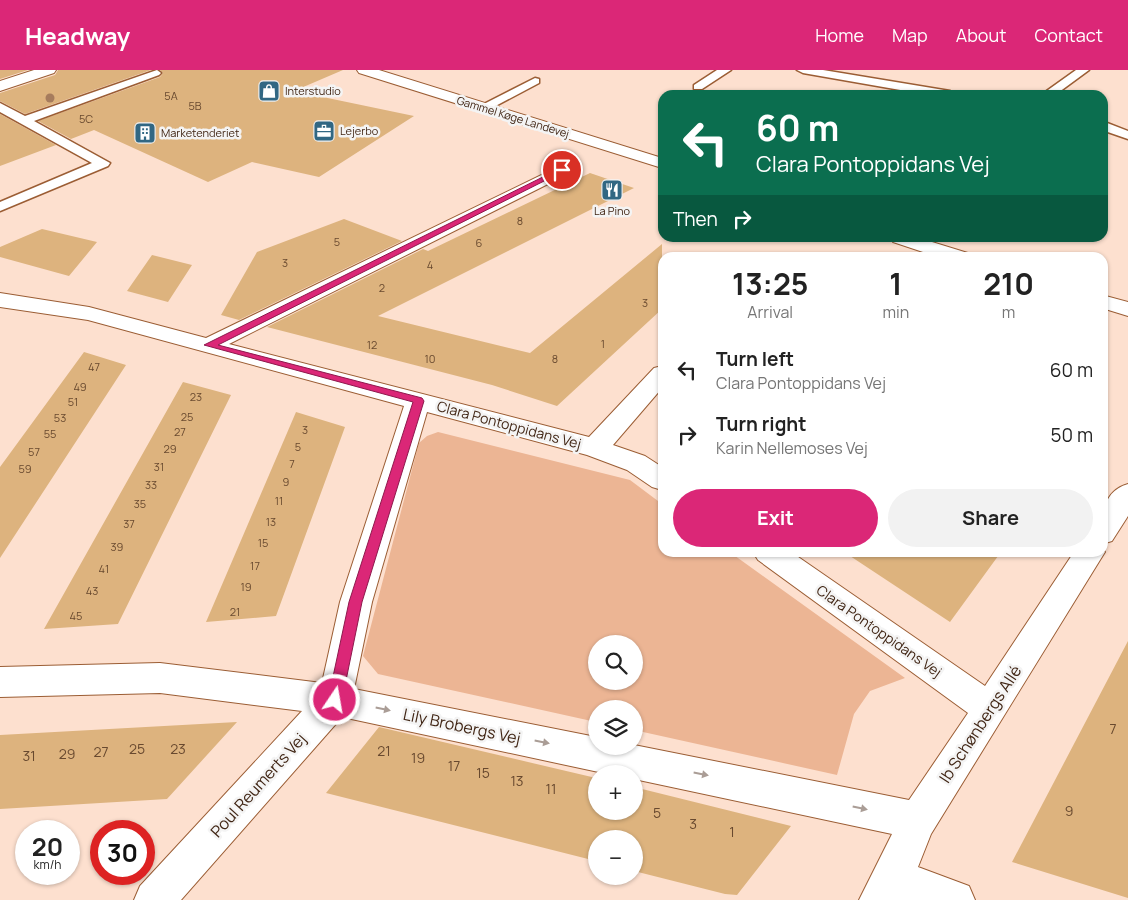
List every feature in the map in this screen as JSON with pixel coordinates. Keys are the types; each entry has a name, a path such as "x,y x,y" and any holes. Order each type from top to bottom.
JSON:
{"street":[{"path":"0,86 49,70"},
{"name":"Gammel Køge Landevej","path":"364,70 658,162"},
{"path":"209,345 562,170"},
{"path":"913,242 945,252"},
{"name":"Clara Pontoppidans Vej","path":"0,300 89,314 595,448 636,463 658,477"},
{"path":"1108,303 1128,309"},
{"path":"595,448 658,377"},
{"path":"335,700 356,602 418,401"},
{"path":"1108,524 1128,494"},
{"name":"Clara Pontoppidans Vej","path":"775,557 990,709"},
{"name":"Ib Schønbergs Allé","path":"886,889 918,820 1087,557"},
{"name":"Lily Brobergs Vej","path":"0,682 160,678 335,700 918,820"},
{"name":"Poul Reumerts Vej","path":"154,900 335,700"},
{"path":"886,889 954,900"}],"lane":[{"path":"698,87 725,70"},
{"path":"803,70 921,90"},
{"path":"1054,90 1083,70"},
{"path":"24,120 155,73"},
{"path":"484,108 535,81"},
{"path":"0,207 103,163 1,108"},
{"path":"1108,127 1128,135"}],"shaded area":[{"path":"438,432 630,480 658,501 658,557 737,557 905,678 870,691 854,714 837,775 643,732 643,700 588,700 588,720 378,674 363,656 419,443 427,436"}],"building":[{"path":"0,70 28,70 0,79"},
{"path":"58,70 151,70 25,114 0,101 0,93 55,75"},
{"path":"160,70 343,70 294,91 414,116 319,177 252,162 208,182 94,130 71,139 38,121 160,77 163,73"},
{"path":"0,114 56,145 0,166"},
{"path":"590,173 634,188 378,316 530,353 662,244 662,252 658,252 658,313 557,406 492,385 267,327 423,249 428,251"},
{"path":"344,219 402,241 239,320 221,315 257,252"},
{"path":"42,229 97,242 69,276 0,257 0,247"},
{"path":"152,255 192,265 168,302 127,291"},
{"path":"84,352 126,365 0,558 0,467"},
{"path":"183,382 231,395 118,624 44,629"},
{"path":"296,412 345,427 276,616 206,622"},
{"path":"852,557 997,557 950,622"},
{"path":"1128,641 1128,898 1012,862"},
{"path":"237,722 167,799 0,809 0,735"},
{"path":"379,727 588,776 588,820 643,820 643,789 791,826 737,895 725,894 643,873 643,830 588,830 588,859 326,793"}],"place":[{"name":"Interstudio","path":"269,91"},
{"name":"Lejerbo","path":"324,131"},
{"name":"Marketenderiet","path":"145,133"},
{"name":"La Pino","path":"612,190"}],"route":[{"path":"335,700 356,602 418,401 209,345 562,170"}]}
